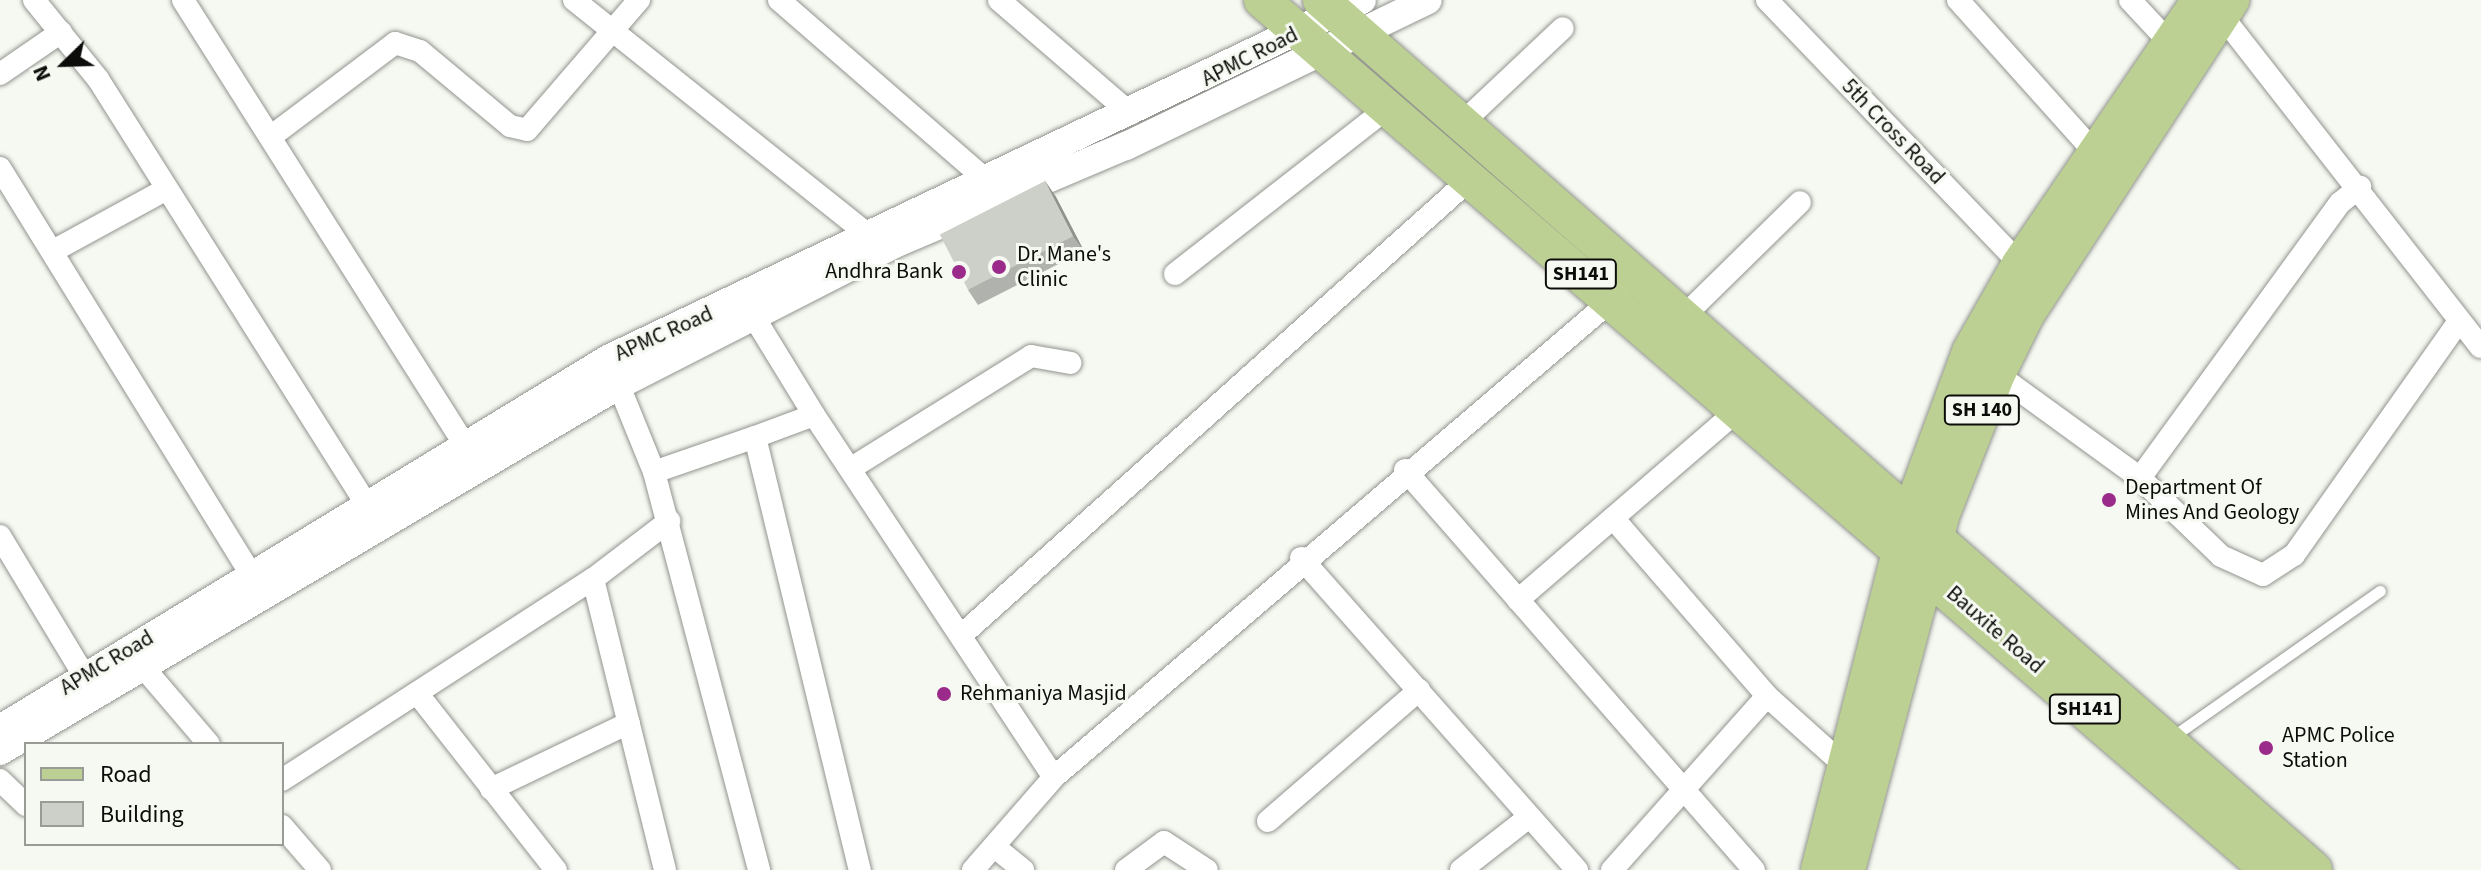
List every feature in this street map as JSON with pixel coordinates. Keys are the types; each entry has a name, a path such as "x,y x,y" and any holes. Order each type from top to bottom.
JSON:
{"main road":[{"name":"SH141","path":"1262,0 1384,111 1468,181 1623,290 1738,410 1918,545"},
{"name":"SH 140","path":"1847,870 1918,545 1970,352 2020,264 2171,44 2218,5"},
{"name":"SH 140","path":"1819,870 1846,767 1918,545 2026,315 2218,5"},
{"path":"1346,12 1623,290 1680,320 1918,545"},
{"name":"Bauxite Road","path":"1918,545 2156,749 2269,870"},
{"path":"2156,749 2314,870"}],"street":[{"path":"34,0 61,32 365,502"},
{"path":"183,0 273,135 463,442"},
{"path":"574,0 867,234"},
{"path":"273,135 395,43 420,51 510,126 527,130 639,0"},
{"path":"779,0 984,178"},
{"path":"999,0 1131,114"},
{"name":"APMC Road","path":"0,751 136,659 251,574 463,442 608,359 748,309 897,243 1309,43 1346,12 1428,0"},
{"name":"5th Cross Road","path":"1767,0 2020,264"},
{"path":"1958,0 2096,154"},
{"path":"2130,0 2171,44"},
{"path":"2218,5 2481,347"},
{"path":"1460,125 1563,28"},
{"path":"0,74 61,32"},
{"name":"APMC Road","path":"0,728 85,677 136,659 619,385 867,234 984,178 1131,114 1309,43"},
{"path":"1175,274 1384,111"},
{"path":"0,168 251,574"},
{"path":"965,632 1468,181"},
{"path":"2140,478 2312,240 2360,187"},
{"path":"53,251 165,190"},
{"path":"1680,320 1800,202"},
{"path":"973,870 996,848 1054,777 1301,558 1623,290"},
{"path":"748,309 814,415 965,632 1054,777"},
{"path":"1997,374 2140,478 2232,563 2263,575 2280,568 2459,321"},
{"path":"853,467 1031,356 1070,363"},
{"path":"608,359 654,472 669,521 759,870"},
{"path":"1518,600 1738,410"},
{"path":"654,472 814,415"},
{"path":"755,437 860,870"},
{"path":"1405,470 1754,870"},
{"path":"1613,518 1767,696 1846,767"},
{"path":"284,779 593,579 669,521"},
{"path":"0,536 85,677"},
{"path":"1301,558 1577,870"},
{"path":"593,579 665,870"},
{"path":"136,659 207,742"},
{"path":"1268,821 1419,690"},
{"path":"417,693 556,870"},
{"path":"1612,870 1680,787 1767,696"},
{"path":"491,789 629,723"},
{"path":"0,780 24,803"},
{"path":"1461,870 1529,817"},
{"path":"284,828 320,870"},
{"path":"1126,870 1164,842 1207,870"},
{"path":"996,848 1023,870"}],"lane":[{"path":"2156,749 2380,591"}],"building":[{"path":"1045,181 1073,236 968,290 940,235"}],"place":[{"name":"Dr. Mane's Clinic","path":"999,267"},
{"name":"Andhra Bank","path":"959,272"},
{"name":"Department Of Mines And Geology","path":"2109,500"},
{"name":"Rehmaniya Masjid","path":"944,694"},
{"name":"APMC Police Station","path":"2266,748"}]}
